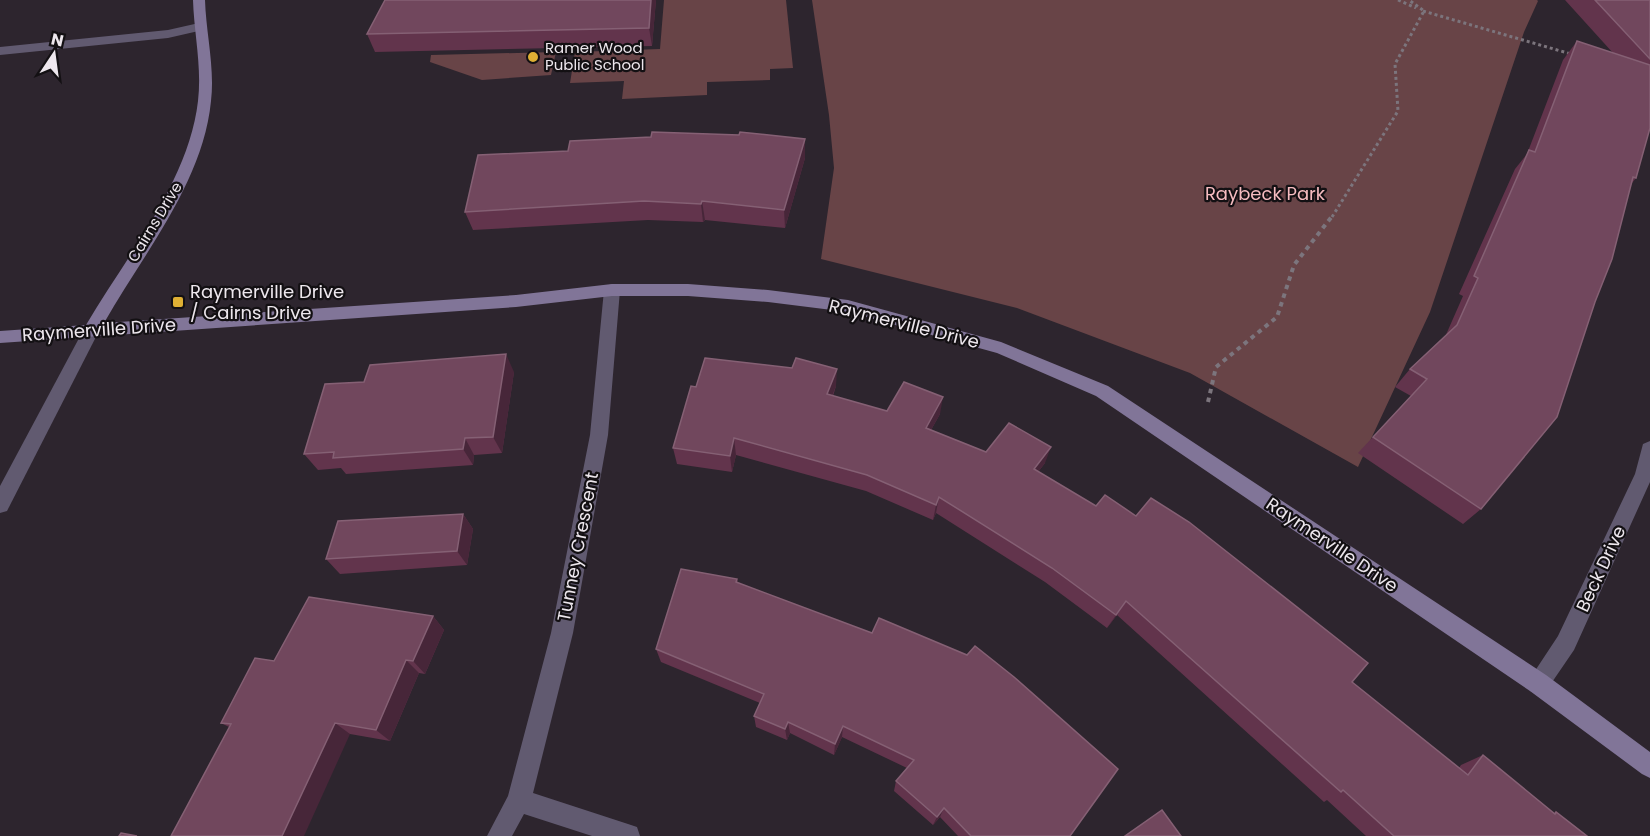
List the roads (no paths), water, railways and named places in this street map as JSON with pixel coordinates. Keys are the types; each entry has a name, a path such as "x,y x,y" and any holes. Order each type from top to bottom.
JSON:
{"street":[{"name":"Cairns Drive","path":"91,331 178,186 190,154 203,114 207,76 199,27 199,0"},
{"path":"0,51 168,34 199,27"},
{"name":"Raymerville Drive","path":"0,337 516,301 612,290 699,291 768,296 848,306 1001,348 1102,391 1538,683 1650,766"},
{"name":"Tunney Crescent","path":"499,836 519,800 562,633 600,424 612,290"},
{"path":"0,505 91,331"},
{"name":"Beck Drive","path":"1538,683 1566,643 1644,474 1650,449"},
{"path":"519,800 628,836"}],"place":[{"name":"Ramer Wood Public School","path":"533,57"},
{"name":"Raymerville Drive / Cairns Drive","path":"178,302"}],"park label":[{"name":"Raybeck Park","path":"1265,194"}]}
